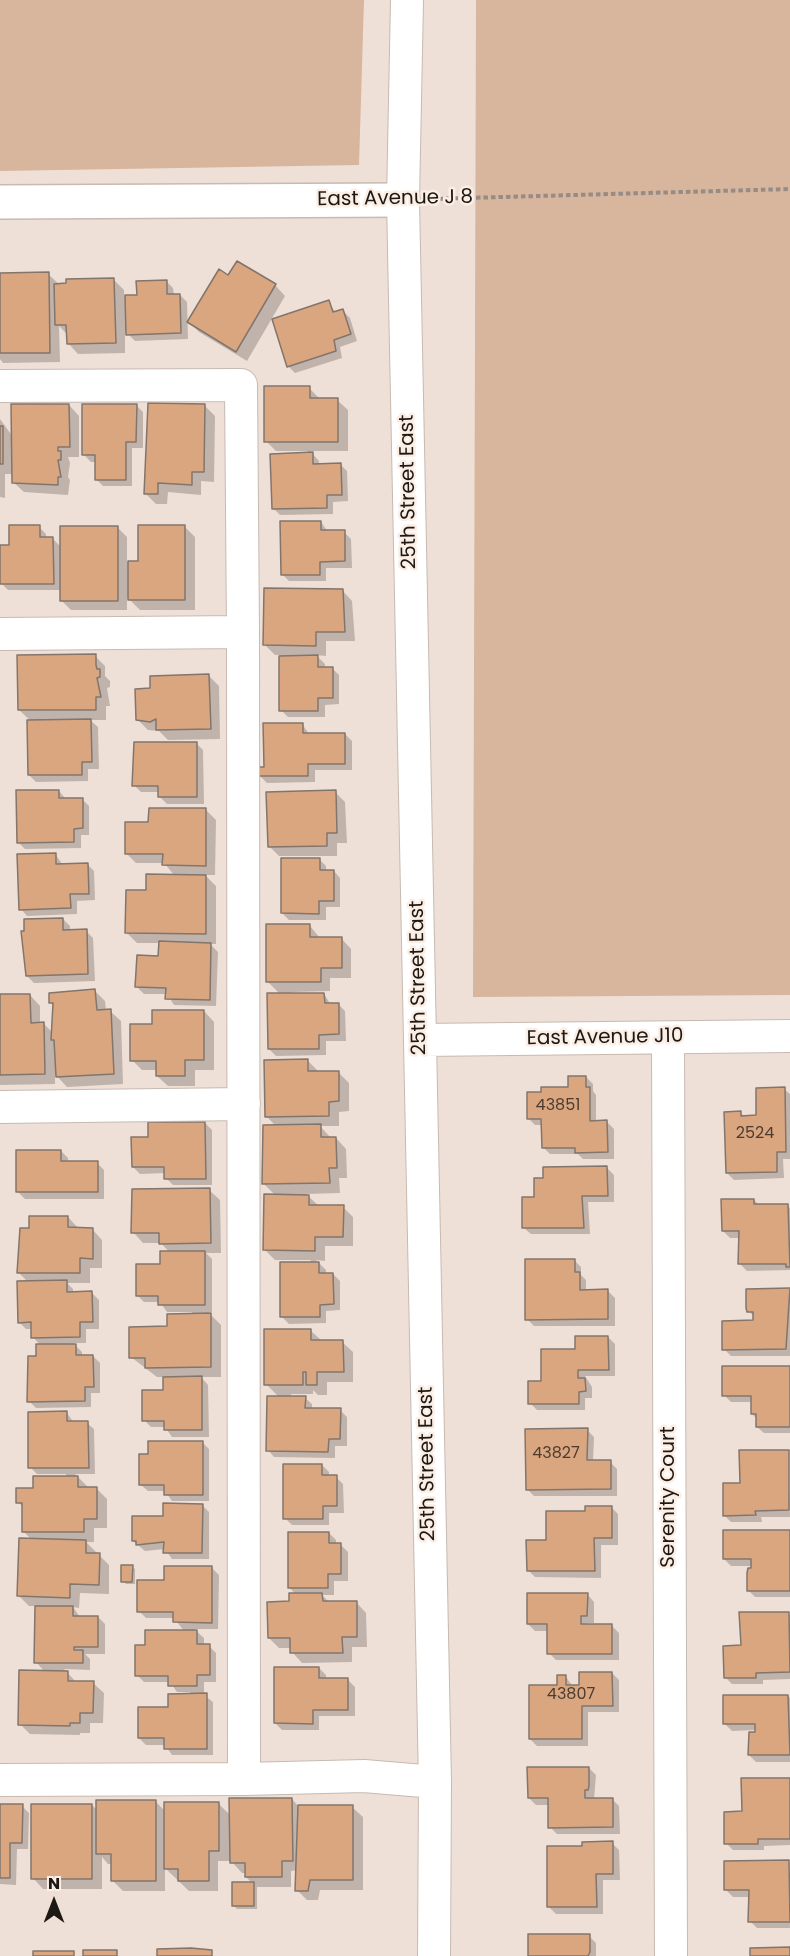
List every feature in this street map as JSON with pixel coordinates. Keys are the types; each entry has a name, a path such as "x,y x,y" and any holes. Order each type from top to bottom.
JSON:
{"street":[{"name":"25th Street East","path":"407,0 403,200 435,1782 434,1956"},
{"name":"East Avenue J 8","path":"0,202 403,200"},
{"path":"0,386 241,385 244,1779"},
{"path":"0,634 243,632"},
{"name":"East Avenue J10","path":"420,1041 790,1036"},
{"name":"Serenity Court","path":"668,1038 670,1956"},
{"path":"0,1107 244,1104"},
{"path":"0,1780 364,1776 435,1782"}],"path":[{"name":"East Avenue J 8","path":"403,200 790,189"}],"shaded area":[{"path":"0,0 364,0 359,165 0,171"},
{"path":"476,0 790,0 790,995 473,997"}],"building":[{"path":"237,261 276,284 236,352 187,322 219,269 228,275"},
{"path":"49,272 50,353 0,353 0,273"},
{"path":"114,278 116,343 67,344 66,325 55,325 54,284 66,283 66,279"},
{"path":"167,280 167,294 180,294 181,333 126,335 125,295 137,295 136,281"},
{"path":"329,300 333,312 343,309 351,334 334,340 336,351 287,367 272,319"},
{"path":"264,386 310,386 310,398 338,398 338,442 264,442"},
{"path":"148,403 205,404 204,472 192,472 192,485 158,483 158,494 144,494"},
{"path":"11,404 69,404 70,447 58,447 58,451 61,451 61,460 58,460 61,477 58,477 58,485 12,483"},
{"path":"82,404 137,404 136,442 126,442 126,480 95,480 95,455 82,455"},
{"path":"0,426 3,426 3,464 0,464"},
{"path":"313,452 313,464 341,463 342,495 327,495 327,508 272,509 270,454"},
{"path":"280,521 321,521 321,530 345,530 345,561 320,562 320,575 281,575"},
{"path":"9,525 40,525 40,537 53,537 54,584 0,584 0,545 9,545"},
{"path":"138,525 185,525 185,600 128,600 128,561 138,561"},
{"path":"60,526 118,526 118,601 60,601"},
{"path":"264,588 343,589 345,632 316,632 316,646 263,645"},
{"path":"96,654 97,669 100,669 100,677 97,678 101,697 96,697 96,710 18,710 17,655"},
{"path":"318,655 318,667 333,667 333,698 318,698 318,711 279,711 279,656"},
{"path":"209,674 211,729 156,730 156,719 150,722 136,720 135,689 150,688 150,676"},
{"path":"91,719 92,762 82,762 82,775 28,775 27,720"},
{"path":"263,723 303,723 303,733 345,733 345,764 308,764 308,776 258,776 258,767 264,767"},
{"path":"134,742 197,742 197,797 158,797 158,786 132,786"},
{"path":"16,790 59,790 59,798 83,798 83,828 74,829 74,842 17,843"},
{"path":"336,790 337,833 327,833 327,846 268,847 266,792"},
{"path":"149,808 206,808 206,866 162,865 163,854 125,854 125,822 148,822"},
{"path":"56,853 56,864 88,863 89,894 70,894 71,908 19,910 17,854"},
{"path":"281,858 320,858 320,870 334,870 334,901 319,901 319,914 281,913"},
{"path":"146,874 206,875 206,934 125,933 126,890 146,890"},
{"path":"63,918 63,930 87,929 88,974 26,976 21,931 24,931 24,919"},
{"path":"266,924 310,924 310,937 342,937 342,968 321,968 321,982 266,982"},
{"path":"159,941 211,943 210,1000 165,999 166,988 135,987 137,955 158,956"},
{"path":"95,989 97,1010 111,1009 114,1074 56,1077 54,1040 51,1040 53,1003 49,1003 49,993"},
{"path":"267,993 324,993 325,1003 339,1003 339,1034 319,1035 319,1049 268,1049"},
{"path":"0,994 30,994 31,1023 44,1022 45,1074 0,1075"},
{"path":"152,1010 204,1010 204,1060 185,1060 185,1076 156,1076 156,1061 130,1061 130,1024 152,1024"},
{"path":"308,1059 308,1071 339,1071 339,1101 329,1102 329,1116 265,1117 264,1060"},
{"path":"568,1076 586,1076 586,1087 590,1087 590,1121 607,1120 608,1152 575,1153 575,1148 542,1148 541,1119 527,1119 527,1092 541,1092 541,1087 568,1087"},
{"path":"785,1087 786,1152 777,1152 777,1172 726,1173 724,1112 741,1111 741,1116 756,1115 756,1088"},
{"path":"148,1122 205,1122 206,1179 164,1179 164,1167 132,1167 131,1137 148,1137"},
{"path":"321,1124 321,1137 336,1137 337,1168 329,1168 330,1183 262,1184 263,1125"},
{"path":"16,1150 61,1150 61,1161 98,1161 98,1192 16,1192"},
{"path":"607,1166 608,1196 582,1196 584,1228 522,1228 522,1197 534,1197 534,1178 543,1178 543,1167"},
{"path":"210,1188 211,1243 159,1244 159,1233 131,1233 132,1189"},
{"path":"264,1194 309,1195 309,1205 344,1205 343,1237 315,1237 315,1251 263,1250"},
{"path":"721,1199 754,1199 754,1204 788,1204 790,1267 786,1267 786,1264 738,1264 739,1231 722,1231"},
{"path":"29,1216 68,1216 68,1227 93,1228 93,1259 80,1258 80,1273 17,1273 20,1228 29,1228"},
{"path":"160,1251 205,1251 205,1305 158,1305 158,1296 136,1296 136,1264 160,1264"},
{"path":"525,1259 575,1259 575,1272 580,1272 580,1290 608,1289 608,1319 525,1320"},
{"path":"280,1262 319,1262 319,1273 333,1273 334,1304 320,1305 320,1317 280,1317"},
{"path":"67,1280 67,1292 92,1291 93,1322 80,1322 80,1337 31,1338 31,1322 18,1323 17,1281"},
{"path":"790,1288 786,1349 722,1350 722,1321 753,1320 753,1312 747,1312 746,1308 746,1289"},
{"path":"211,1313 211,1367 145,1368 145,1358 129,1358 129,1327 167,1326 167,1314"},
{"path":"264,1329 311,1329 311,1340 343,1340 344,1372 317,1372 317,1385 306,1385 306,1372 303,1372 303,1385 264,1385"},
{"path":"575,1336 608,1336 609,1370 578,1370 578,1378 585,1378 586,1391 579,1392 579,1404 528,1404 528,1381 541,1381 541,1349 575,1349"},
{"path":"36,1344 76,1344 76,1355 93,1355 94,1387 85,1387 85,1401 27,1402 28,1356 36,1356"},
{"path":"722,1366 790,1366 790,1427 756,1427 756,1414 751,1414 751,1396 722,1396"},
{"path":"202,1376 202,1430 164,1430 164,1421 142,1421 142,1390 163,1390 163,1377"},
{"path":"267,1396 306,1396 305,1408 341,1408 340,1439 329,1439 328,1452 266,1451"},
{"path":"67,1411 67,1421 88,1421 89,1468 28,1468 28,1412"},
{"path":"588,1428 587,1460 611,1460 611,1489 526,1490 525,1429"},
{"path":"148,1441 203,1441 203,1495 164,1495 164,1485 139,1485 139,1454 148,1454"},
{"path":"739,1450 789,1450 789,1510 755,1511 756,1515 723,1516 723,1483 740,1483"},
{"path":"283,1464 322,1464 322,1475 337,1475 337,1506 323,1506 323,1519 283,1519"},
{"path":"33,1476 78,1476 78,1487 97,1487 97,1519 84,1519 84,1532 22,1532 22,1503 16,1503 16,1488 33,1488"},
{"path":"163,1503 203,1504 202,1553 163,1553 164,1542 136,1545 136,1541 132,1541 132,1516 163,1516"},
{"path":"585,1506 612,1506 612,1538 594,1538 595,1571 527,1571 526,1540 546,1540 546,1511 585,1511"},
{"path":"723,1530 790,1530 790,1591 747,1591 747,1573 748,1568 751,1568 751,1559 723,1559"},
{"path":"288,1532 329,1532 329,1543 341,1543 341,1574 328,1574 328,1588 288,1588"},
{"path":"19,1538 86,1540 86,1553 100,1553 99,1585 70,1584 70,1598 17,1596"},
{"path":"121,1565 133,1565 132,1582 121,1582"},
{"path":"164,1566 212,1566 212,1623 173,1622 173,1612 137,1612 137,1580 164,1580"},
{"path":"289,1593 322,1593 323,1601 357,1601 357,1637 342,1637 343,1653 290,1653 290,1638 268,1638 267,1602 289,1601"},
{"path":"527,1593 588,1593 587,1616 581,1616 581,1624 612,1624 612,1654 547,1654 547,1624 527,1624"},
{"path":"35,1606 73,1606 73,1616 98,1616 98,1647 74,1647 74,1650 83,1650 83,1663 34,1663"},
{"path":"739,1612 789,1612 790,1672 756,1673 756,1678 724,1678 723,1646 741,1645"},
{"path":"145,1630 197,1630 197,1644 210,1644 210,1675 197,1675 197,1686 168,1686 168,1676 135,1676 135,1645 145,1645"},
{"path":"274,1667 319,1667 319,1678 348,1678 348,1710 313,1710 313,1724 274,1723"},
{"path":"19,1670 68,1671 68,1681 94,1681 93,1713 80,1713 80,1723 70,1723 70,1726 18,1725"},
{"path":"579,1672 612,1672 613,1706 582,1706 582,1739 529,1739 529,1685 557,1685 557,1675 566,1675 566,1685 579,1685"},
{"path":"207,1693 207,1749 164,1749 164,1738 138,1738 138,1707 168,1707 168,1694"},
{"path":"723,1695 788,1695 790,1755 748,1755 749,1732 755,1732 755,1724 723,1724"},
{"path":"527,1767 589,1767 589,1786 588,1790 585,1790 585,1798 613,1798 613,1827 548,1828 548,1798 528,1798"},
{"path":"741,1778 790,1778 790,1839 758,1839 758,1844 724,1844 724,1812 742,1811"},
{"path":"229,1798 292,1798 293,1861 282,1861 282,1877 245,1877 245,1863 230,1863"},
{"path":"96,1800 156,1800 156,1881 111,1881 111,1854 96,1854"},
{"path":"164,1802 219,1802 219,1851 209,1851 209,1881 178,1881 178,1869 164,1869"},
{"path":"0,1804 23,1804 22,1843 10,1843 10,1878 0,1878"},
{"path":"31,1804 92,1804 92,1879 31,1879"},
{"path":"298,1805 353,1805 353,1880 310,1880 308,1891 295,1891"},
{"path":"613,1841 613,1874 596,1874 597,1907 547,1907 547,1846 582,1846 582,1842"},
{"path":"789,1860 790,1922 748,1922 749,1890 724,1890 724,1861"},
{"path":"232,1882 254,1882 254,1906 232,1906"},
{"path":"528,1934 590,1934 590,1952 588,1956 528,1956"},
{"path":"790,1947 790,1956 750,1956 750,1948"},
{"path":"157,1949 212,1950 212,1956 157,1956"},
{"path":"83,1950 117,1950 117,1956 83,1956"},
{"path":"33,1951 74,1951 74,1956 33,1956"}]}
